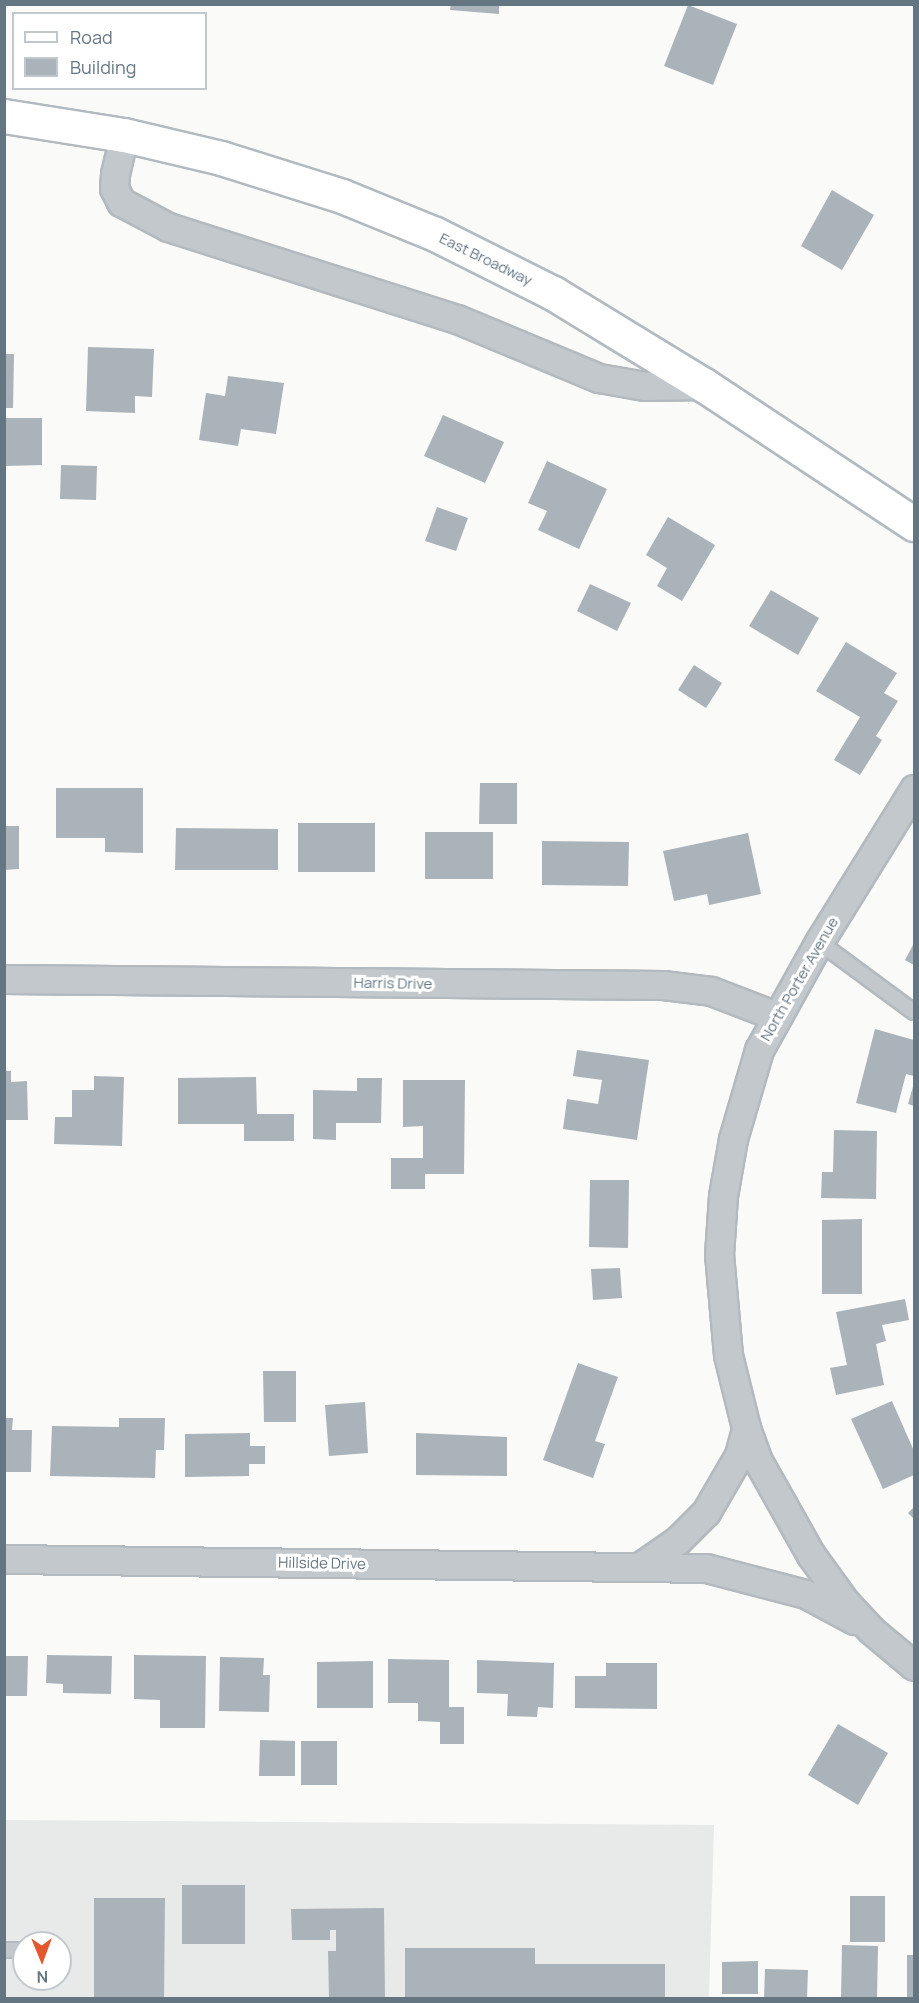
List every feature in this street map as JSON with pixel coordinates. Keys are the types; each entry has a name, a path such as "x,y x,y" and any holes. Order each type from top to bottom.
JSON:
{"main road":[{"name":"East Broadway","path":"4,116 124,135 221,158 331,192 435,234 553,293 704,385 915,524"}],"street":[{"path":"124,135 115,174 118,195 129,208 168,227 457,319 589,376 645,386 704,385"},
{"name":"North Porter Avenue","path":"915,789 819,942 759,1050 733,1139 723,1196 721,1307 746,1428 758,1461 811,1555 871,1630 915,1666"},
{"name":"Harris Drive","path":"4,979 663,985 711,991 776,1016"},
{"path":"639,1567 678,1540 706,1512 739,1455 746,1428"},
{"name":"Hillside Drive","path":"4,1559 706,1568 771,1582 806,1594 871,1630"}],"lane":[{"path":"819,942 915,1012"}],"shaded area":[{"path":"5,1820 714,1825 709,1998 5,1998"}],"building":[{"path":"451,4 499,4 499,14 450,10"},
{"path":"688,5 737,24 713,85 664,66"},
{"path":"832,190 874,215 842,270 801,246"},
{"path":"88,347 154,349 152,397 135,396 135,413 86,411"},
{"path":"4,354 14,354 13,408 4,408"},
{"path":"228,376 284,383 276,434 241,429 238,446 199,440 206,393 225,396"},
{"path":"443,415 504,442 485,483 424,456"},
{"path":"5,418 42,418 42,465 5,466"},
{"path":"547,461 607,489 579,549 538,530 547,511 528,503"},
{"path":"61,465 97,466 96,500 60,499"},
{"path":"437,507 468,518 456,551 425,541"},
{"path":"668,517 715,545 682,601 657,586 667,568 646,555"},
{"path":"590,584 631,603 617,631 577,611"},
{"path":"771,590 819,618 798,655 749,626"},
{"path":"846,642 897,673 884,693 898,701 876,736 882,740 860,775 834,760 860,717 816,691"},
{"path":"694,665 722,683 706,708 678,690"},
{"path":"480,783 517,783 517,824 479,824"},
{"path":"56,788 143,788 143,853 105,852 105,838 56,838"},
{"path":"298,823 375,823 375,872 298,872"},
{"path":"4,826 19,826 19,869 4,870"},
{"path":"176,828 278,829 278,870 175,870"},
{"path":"425,832 493,832 493,879 425,879"},
{"path":"748,833 761,894 709,905 707,894 674,901 663,851"},
{"path":"542,841 629,842 628,886 542,885"},
{"path":"914,943 914,965 905,960"},
{"path":"875,1029 914,1040 914,1076 906,1074 896,1113 856,1103"},
{"path":"577,1050 649,1060 637,1140 563,1129 567,1099 598,1104 602,1080 573,1076"},
{"path":"4,1071 11,1071 11,1082 27,1081 28,1120 4,1120"},
{"path":"94,1076 124,1077 122,1146 54,1144 55,1117 72,1117 72,1090 94,1090"},
{"path":"256,1077 257,1114 294,1114 294,1141 244,1141 244,1124 178,1124 178,1078"},
{"path":"357,1078 382,1078 381,1123 336,1123 336,1140 313,1139 313,1090 357,1091"},
{"path":"403,1080 465,1080 464,1174 425,1174 425,1189 391,1189 391,1158 423,1158 423,1126 403,1127"},
{"path":"914,1083 914,1106 908,1104"},
{"path":"834,1130 877,1131 876,1199 821,1198 822,1172 833,1172"},
{"path":"590,1180 629,1180 628,1248 589,1247"},
{"path":"862,1219 862,1294 822,1294 822,1220"},
{"path":"620,1268 622,1298 593,1300 591,1269"},
{"path":"905,1299 909,1320 882,1325 886,1341 876,1344 884,1385 836,1395 830,1368 847,1365 836,1312"},
{"path":"578,1363 618,1377 595,1441 605,1444 593,1478 543,1460"},
{"path":"263,1371 296,1371 296,1422 264,1422"},
{"path":"892,1401 914,1451 914,1475 883,1489 851,1419"},
{"path":"365,1402 368,1453 329,1456 325,1405"},
{"path":"4,1418 13,1418 12,1430 32,1430 31,1472 4,1472"},
{"path":"119,1418 165,1418 164,1450 156,1450 155,1478 50,1476 52,1426 119,1427"},
{"path":"250,1433 250,1446 265,1446 265,1464 249,1464 249,1476 185,1477 185,1434"},
{"path":"416,1433 507,1437 507,1476 416,1475"},
{"path":"914,1507 914,1519 908,1513"},
{"path":"47,1655 112,1656 111,1694 63,1693 63,1684 46,1683"},
{"path":"134,1655 206,1656 205,1728 160,1728 160,1700 134,1699"},
{"path":"4,1656 28,1656 27,1696 4,1696"},
{"path":"220,1657 264,1658 263,1675 270,1675 269,1712 219,1711"},
{"path":"388,1659 449,1660 449,1707 464,1707 464,1744 440,1744 440,1722 418,1721 418,1703 388,1703"},
{"path":"477,1660 554,1663 553,1708 538,1707 537,1717 507,1716 508,1694 477,1693"},
{"path":"373,1661 373,1708 317,1708 317,1662"},
{"path":"606,1663 657,1663 657,1709 575,1708 575,1676 606,1676"},
{"path":"838,1724 888,1753 858,1805 808,1775"},
{"path":"260,1740 295,1741 295,1776 259,1776"},
{"path":"301,1741 337,1741 337,1785 301,1785"},
{"path":"182,1885 245,1885 245,1944 182,1944"},
{"path":"850,1896 885,1896 885,1942 850,1942"},
{"path":"94,1898 165,1898 164,1998 94,1998"},
{"path":"384,1908 385,1998 329,1998 328,1951 336,1951 336,1930 330,1930 330,1940 292,1940 291,1909"},
{"path":"842,1945 878,1946 877,1998 841,1998"},
{"path":"405,1948 535,1948 535,1964 665,1964 665,1998 405,1998"},
{"path":"907,1955 914,1955 914,1998 907,1998"},
{"path":"758,1961 758,1994 722,1994 722,1962"},
{"path":"765,1969 808,1970 807,1998 764,1998"}]}
